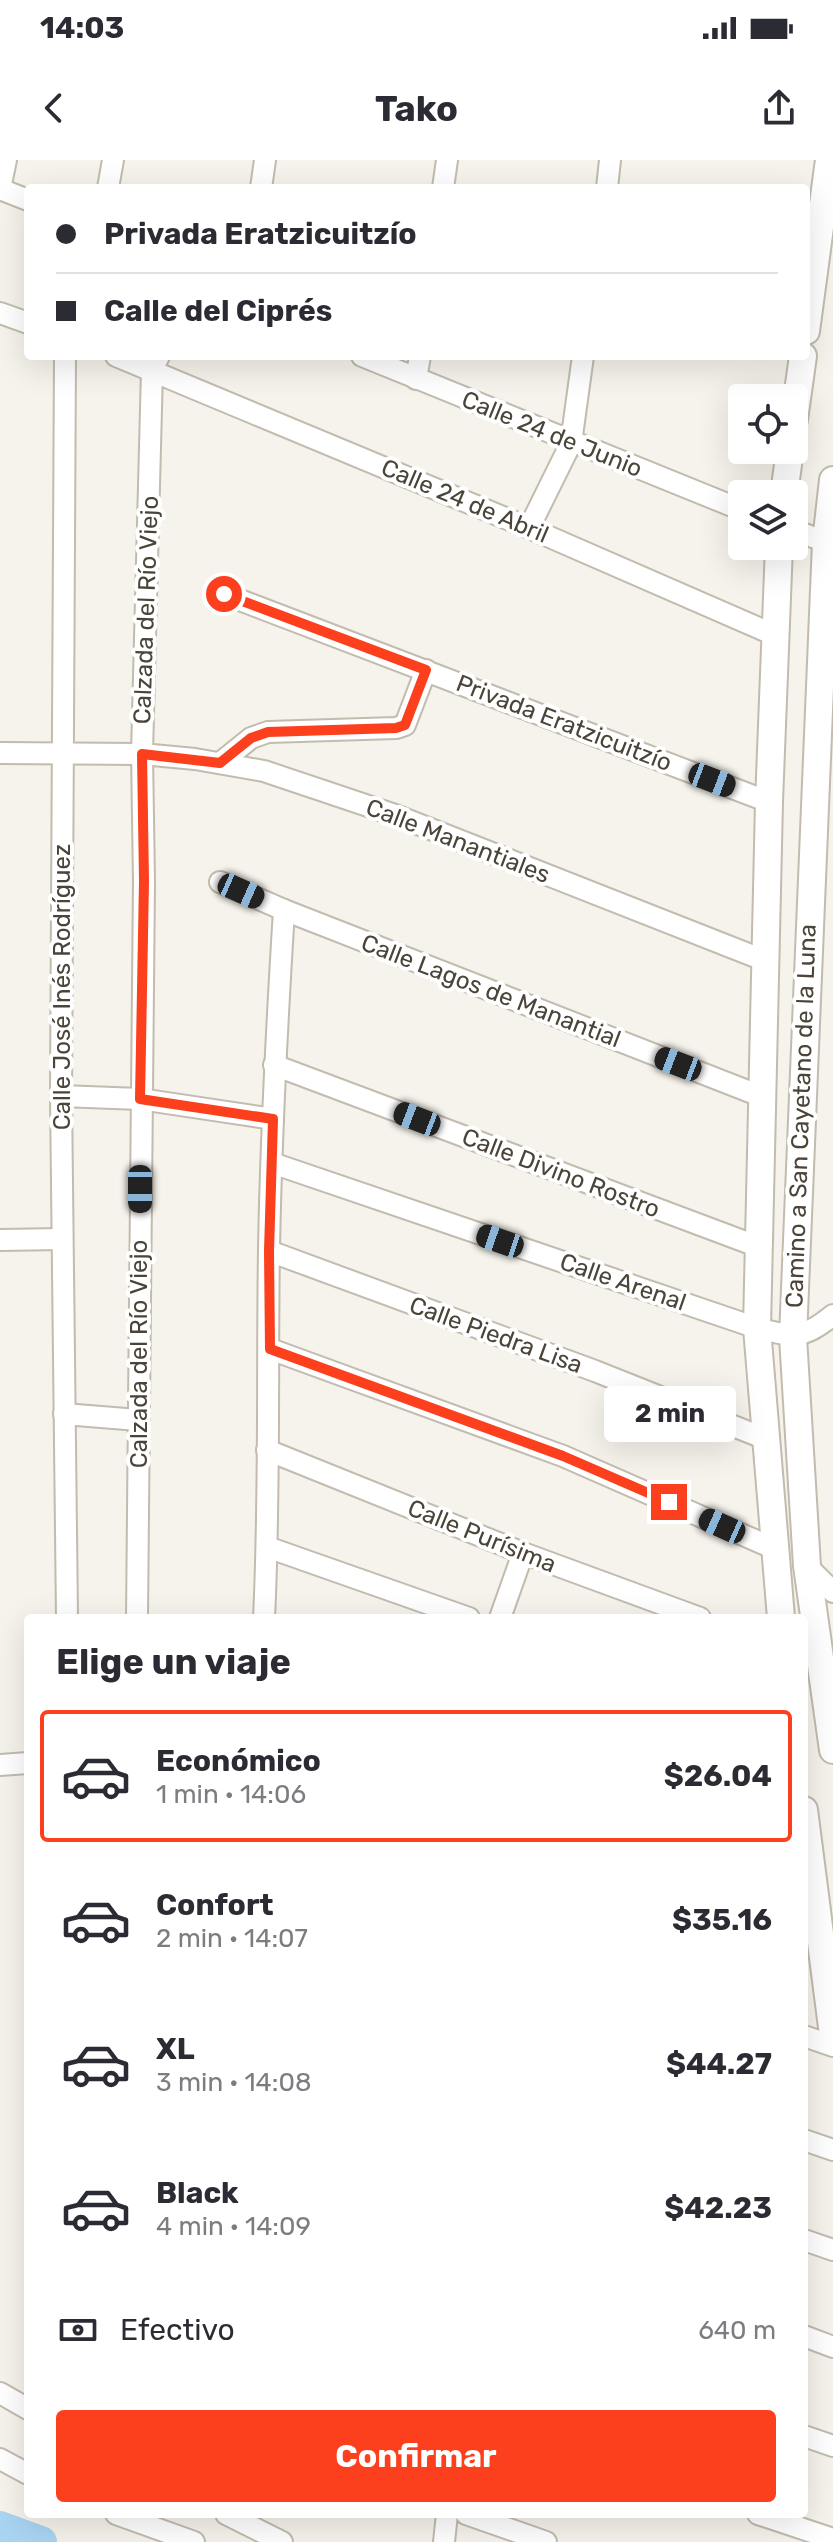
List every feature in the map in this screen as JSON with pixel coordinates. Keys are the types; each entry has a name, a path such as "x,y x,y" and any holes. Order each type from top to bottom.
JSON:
{"street":[{"path":"6,160 0,189 24,198"},
{"path":"109,184 113,160"},
{"path":"262,184 265,160"},
{"path":"444,184 447,160"},
{"path":"607,184 610,160"},
{"path":"810,301 829,160"},
{"path":"0,313 24,322"},
{"name":"Calle José Inés Rodríguez","path":"65,360 61,1096 67,1614"},
{"name":"Calle 24 de Junio","path":"371,360 728,505"},
{"path":"416,379 419,360"},
{"path":"529,528 571,443 582,360"},
{"path":"799,384 802,360"},
{"name":"Calle 24 de Abril","path":"156,363 777,636"},
{"name":"Calzada del Río Viejo","path":"137,1614 144,881 142,754 156,363"},
{"name":"Camino a San Cayetano de la Luna","path":"833,480 826,542 793,1337 807,1566 833,1750"},
{"path":"808,535 826,542"},
{"name":"Camino a San Cayetano de la Luna","path":"779,560 769,802 757,1328 781,1614"},
{"name":"Privada Eratzicuitzío","path":"224,594 769,802"},
{"path":"220,763 251,738 268,732 396,728 405,725 426,670"},
{"name":"Calle Manantiales","path":"0,753 142,754 264,771 395,815 766,961"},
{"name":"Calle Lagos de Manantial","path":"220,882 284,910 763,1097"},
{"path":"264,1614 274,1065 284,910"},
{"name":"Calle Divino Rostro","path":"274,1065 759,1247"},
{"path":"61,1096 140,1099 273,1119"},
{"name":"Calle Arenal","path":"272,1163 757,1328 793,1337"},
{"path":"0,1240 62,1239"},
{"name":"Calle Piedra Lisa","path":"269,1251 581,1366 766,1439"},
{"path":"793,1337 822,1325 833,1315"},
{"path":"270,1349 563,1456 775,1549"},
{"path":"64,1414 138,1420"},
{"name":"Calle Purísima","path":"267,1450 523,1553 689,1614"},
{"path":"267,1547 458,1614"},
{"path":"501,1614 523,1553"},
{"path":"807,1566 833,1592"},
{"path":"0,1765 24,1763"},
{"path":"808,1860 813,1958 833,2035"},
{"path":"808,2037 833,2046"},
{"path":"808,2141 833,2150"},
{"path":"808,2241 833,2250"},
{"path":"808,2338 833,2347"},
{"path":"0,2393 24,2407"},
{"path":"808,2437 833,2446"},
{"path":"0,2459 24,2472"},
{"path":"127,2518 194,2542"},
{"path":"234,2518 282,2542"},
{"path":"444,2542 447,2518"},
{"path":"477,2518 546,2542"},
{"path":"770,2518 833,2539"}],"waterway":[{"path":"0,2527 41,2542"}],"route":[{"path":"224,594 426,670 405,725 396,728 268,732 251,738 220,763 142,754 144,881 140,1099 273,1119 270,1349 563,1456 669,1502"}]}
